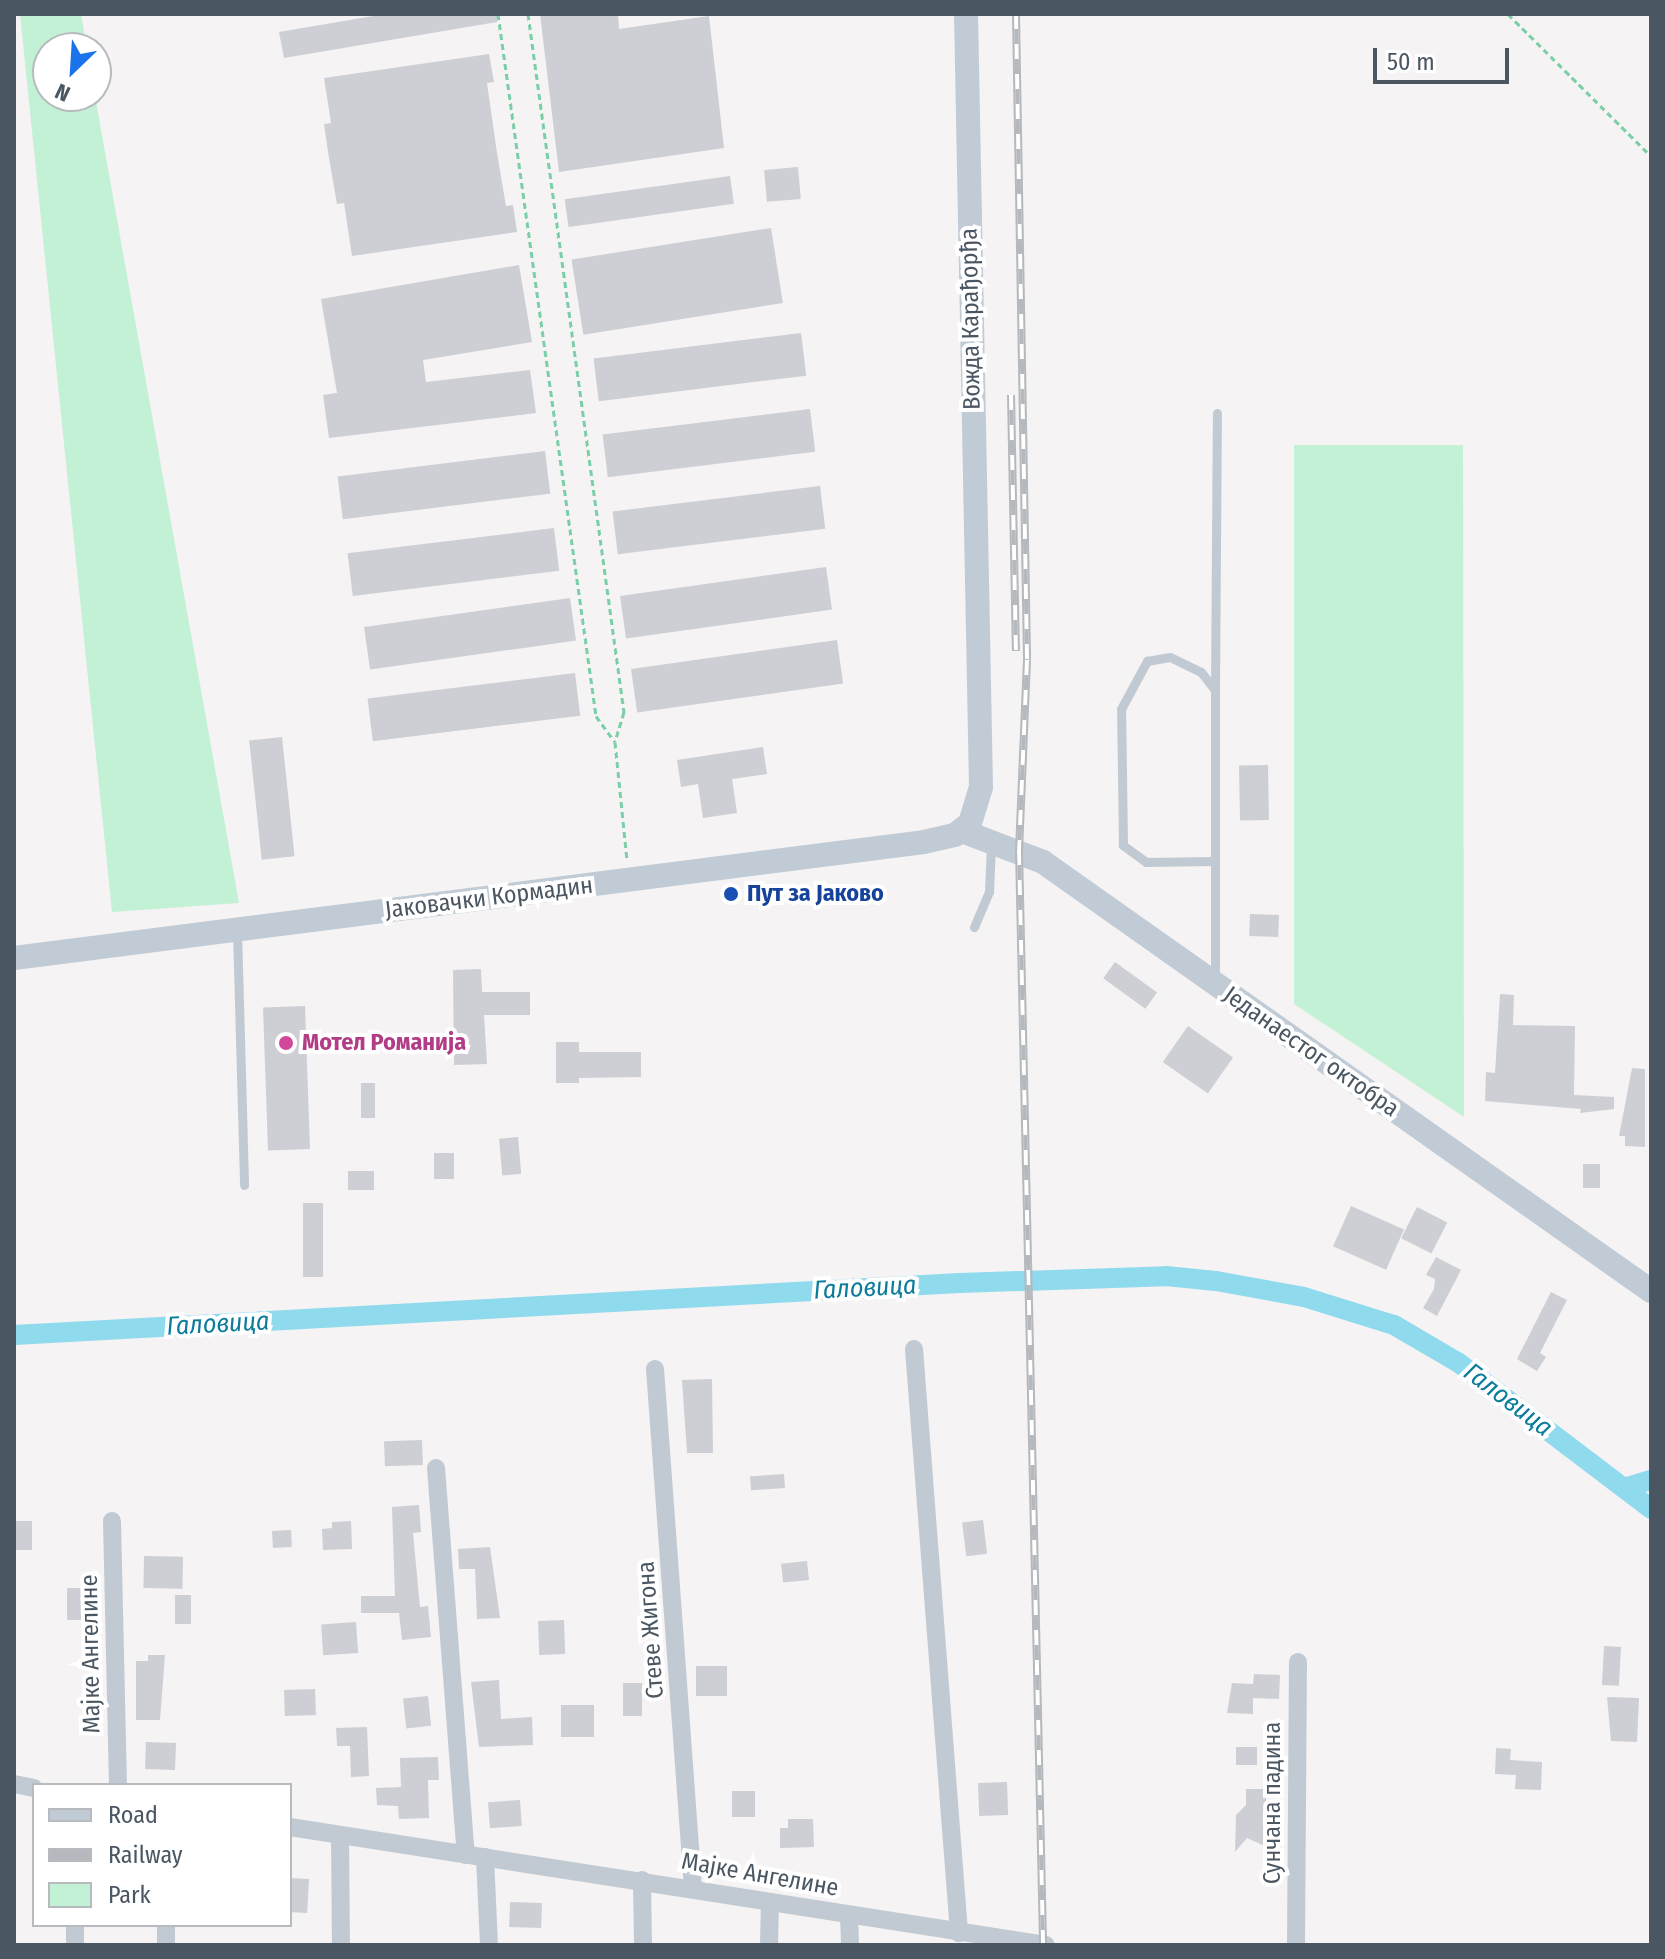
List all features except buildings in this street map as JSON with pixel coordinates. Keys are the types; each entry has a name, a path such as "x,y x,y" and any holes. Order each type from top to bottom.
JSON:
{"main road":[{"name":"Вожда Карађорђа","path":"962,831 977,810 981,787 966,14"},
{"name":"Једанаестог октобра","path":"962,831 1043,862 1651,1291"},
{"name":"Јаковачки Кормадин","path":"14,958 945,839 962,831"}],"street":[{"path":"914,1349 959,1933"},
{"name":"Стеве Жигона","path":"655,1369 693,1888"},
{"path":"436,1468 466,1855"},
{"name":"Мајке Ангелине","path":"112,1521 118,1783"},
{"name":"Сунчана падина","path":"1296,1945 1298,1662"},
{"name":"Мајке Ангелине","path":"292,1827 693,1888 1010,1942 1046,1945"},
{"path":"340,1836 341,1945"},
{"path":"485,1857 489,1945"},
{"path":"642,1880 643,1945"},
{"path":"769,1945 770,1902"},
{"path":"849,1915 850,1945"}],"lane":[{"path":"1215,984 1217,413"},
{"path":"1215,690 1201,672 1170,657 1147,661 1121,709 1123,845 1146,862 1215,861"},
{"path":"974,927 989,892 991,841"},
{"path":"237,931 244,1185"}],"path":[{"path":"498,14 596,716 615,742"},
{"path":"528,14 624,712 615,742 629,880"},
{"path":"1508,14 1651,156"}],"green space":[{"path":"20,14 81,14 84,32 32,32 32,112 98,112 239,903 112,912"},
{"path":"1294,445 1463,445 1464,1117 1294,1004"}],"waterway":[{"name":"Галовица","path":"14,1335 960,1283 1166,1276 1216,1281 1304,1297 1394,1325 1459,1363 1651,1509"},
{"path":"1624,1488 1651,1480"}],"railway":[{"path":"1016,14 1027,660 1019,850 1043,1945"},
{"path":"1011,395 1016,651"}],"place":[{"name":"Пут за Јаково","path":"731,894"},
{"name":"Мотел Романија","path":"286,1043"}]}
